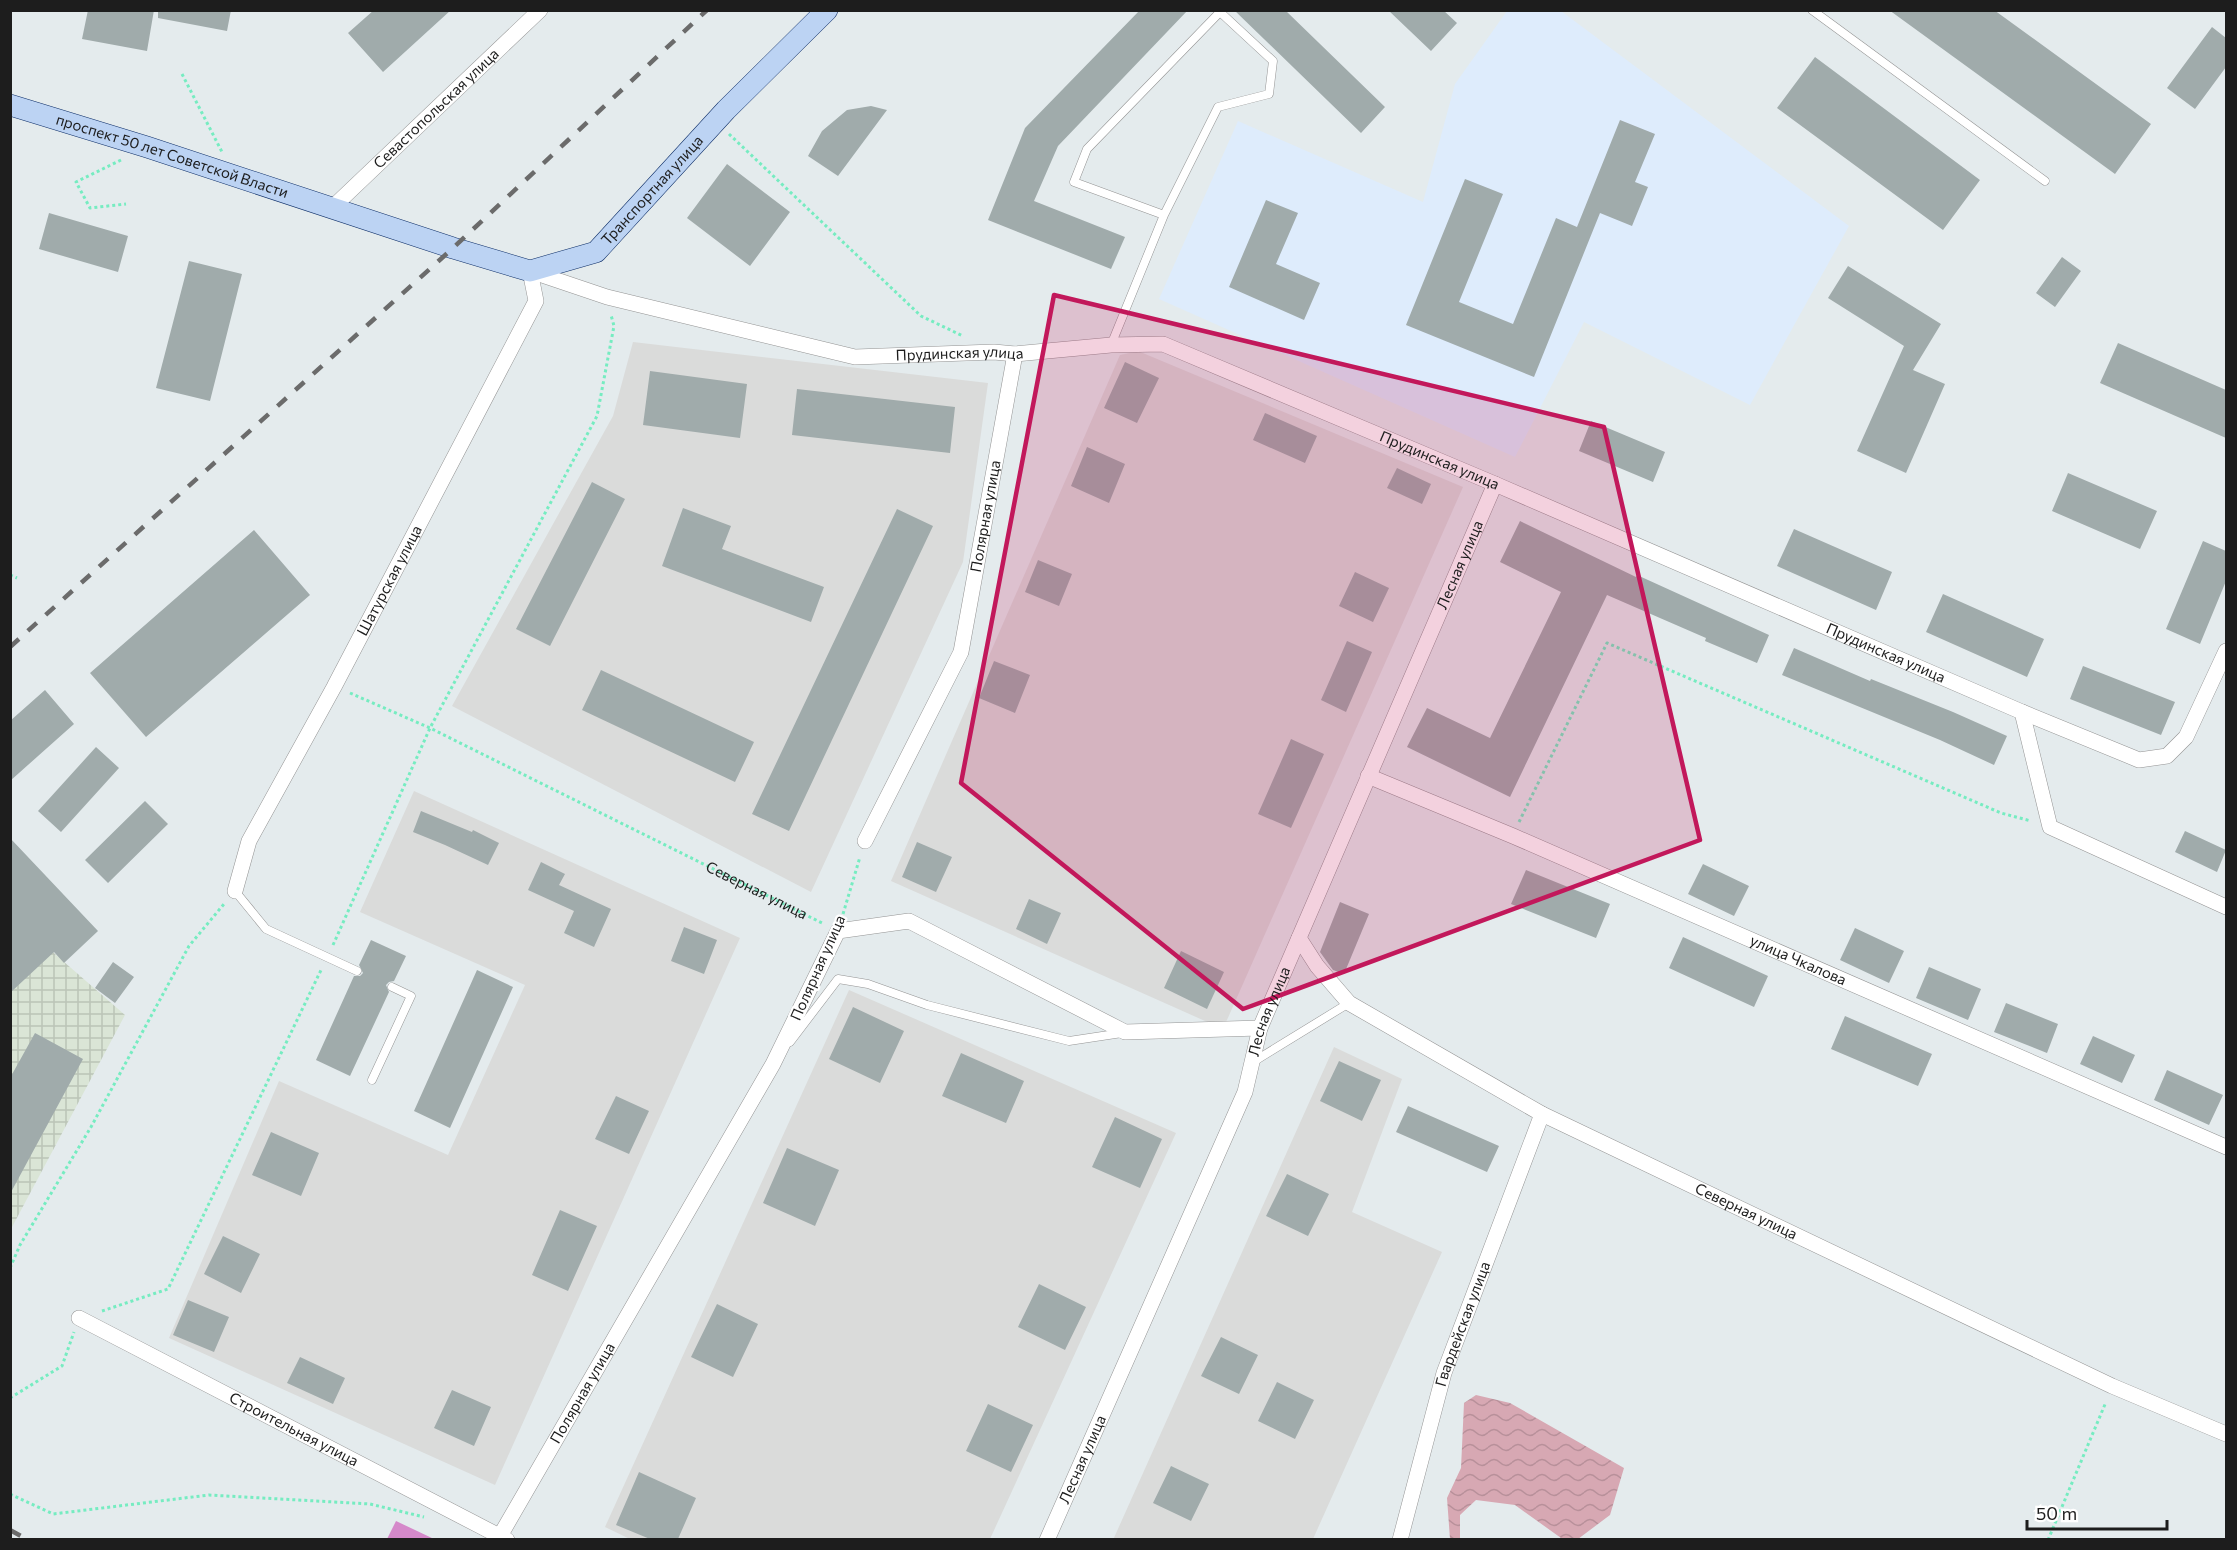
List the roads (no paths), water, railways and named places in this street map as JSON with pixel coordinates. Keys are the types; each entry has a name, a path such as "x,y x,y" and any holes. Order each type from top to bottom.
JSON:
{"street":[{"name":"Севастопольская улица","path":"332,208 540,10"},
{"name":"Транспортная улица","path":"530,271 596,252 726,110 827,10"},
{"name":"проспект 50 лет Советской Власти","path":"10,105 332,208"},
{"path":"332,208 530,271"},
{"name":"Прудинская улица","path":"530,271 607,297 855,357 994,352 1015,354 1111,345 1163,344 2139,760 2167,756 2186,737 2226,651"},
{"name":"Шатурская улица","path":"235,891 249,841 334,687 536,301 530,271"},
{"name":"Полярная улица","path":"865,841 961,652 1015,354"},
{"name":"Лесная улица","path":"1047,1539 1245,1092 1260,1028 1495,484"},
{"path":"2022,712 2050,827 2226,907"},
{"name":"улица Чкалова","path":"1368,776 1513,836 2226,1147"},
{"name":"Полярная улица","path":"504,1538 773,1064 838,931 909,921 1125,1032"},
{"name":"Северная улица","path":"1299,938 1317,966 1349,1003 1542,1114 2112,1386 2226,1434"},
{"path":"1125,1032 1260,1028"},
{"name":"Гвардейская улица","path":"1400,1539 1444,1373 1542,1114"},
{"name":"Строительная улица","path":"79,1318 504,1538"}],"lane":[{"path":"1812,10 2044,181"},
{"path":"1111,345 1164,215 1218,107 1269,94 1273,61 1220,12 1087,149 1074,182 1164,215"},
{"path":"235,891 266,929 357,971"},
{"path":"773,1064 838,980 868,984 927,1005 1069,1041 1125,1032"},
{"path":"372,1080 411,996 392,987"},
{"path":"1252,1063 1349,1003"}],"water":[{"path":"1476,1395 1510,1403 1624,1468 1610,1515 1578,1539 1561,1538 1515,1505 1476,1500 1460,1515 1460,1539 1450,1539 1447,1498 1461,1468 1464,1403"}],"railway":[{"path":"10,647 453,248 707,10"},
{"path":"10,1530 28,1540"}]}
